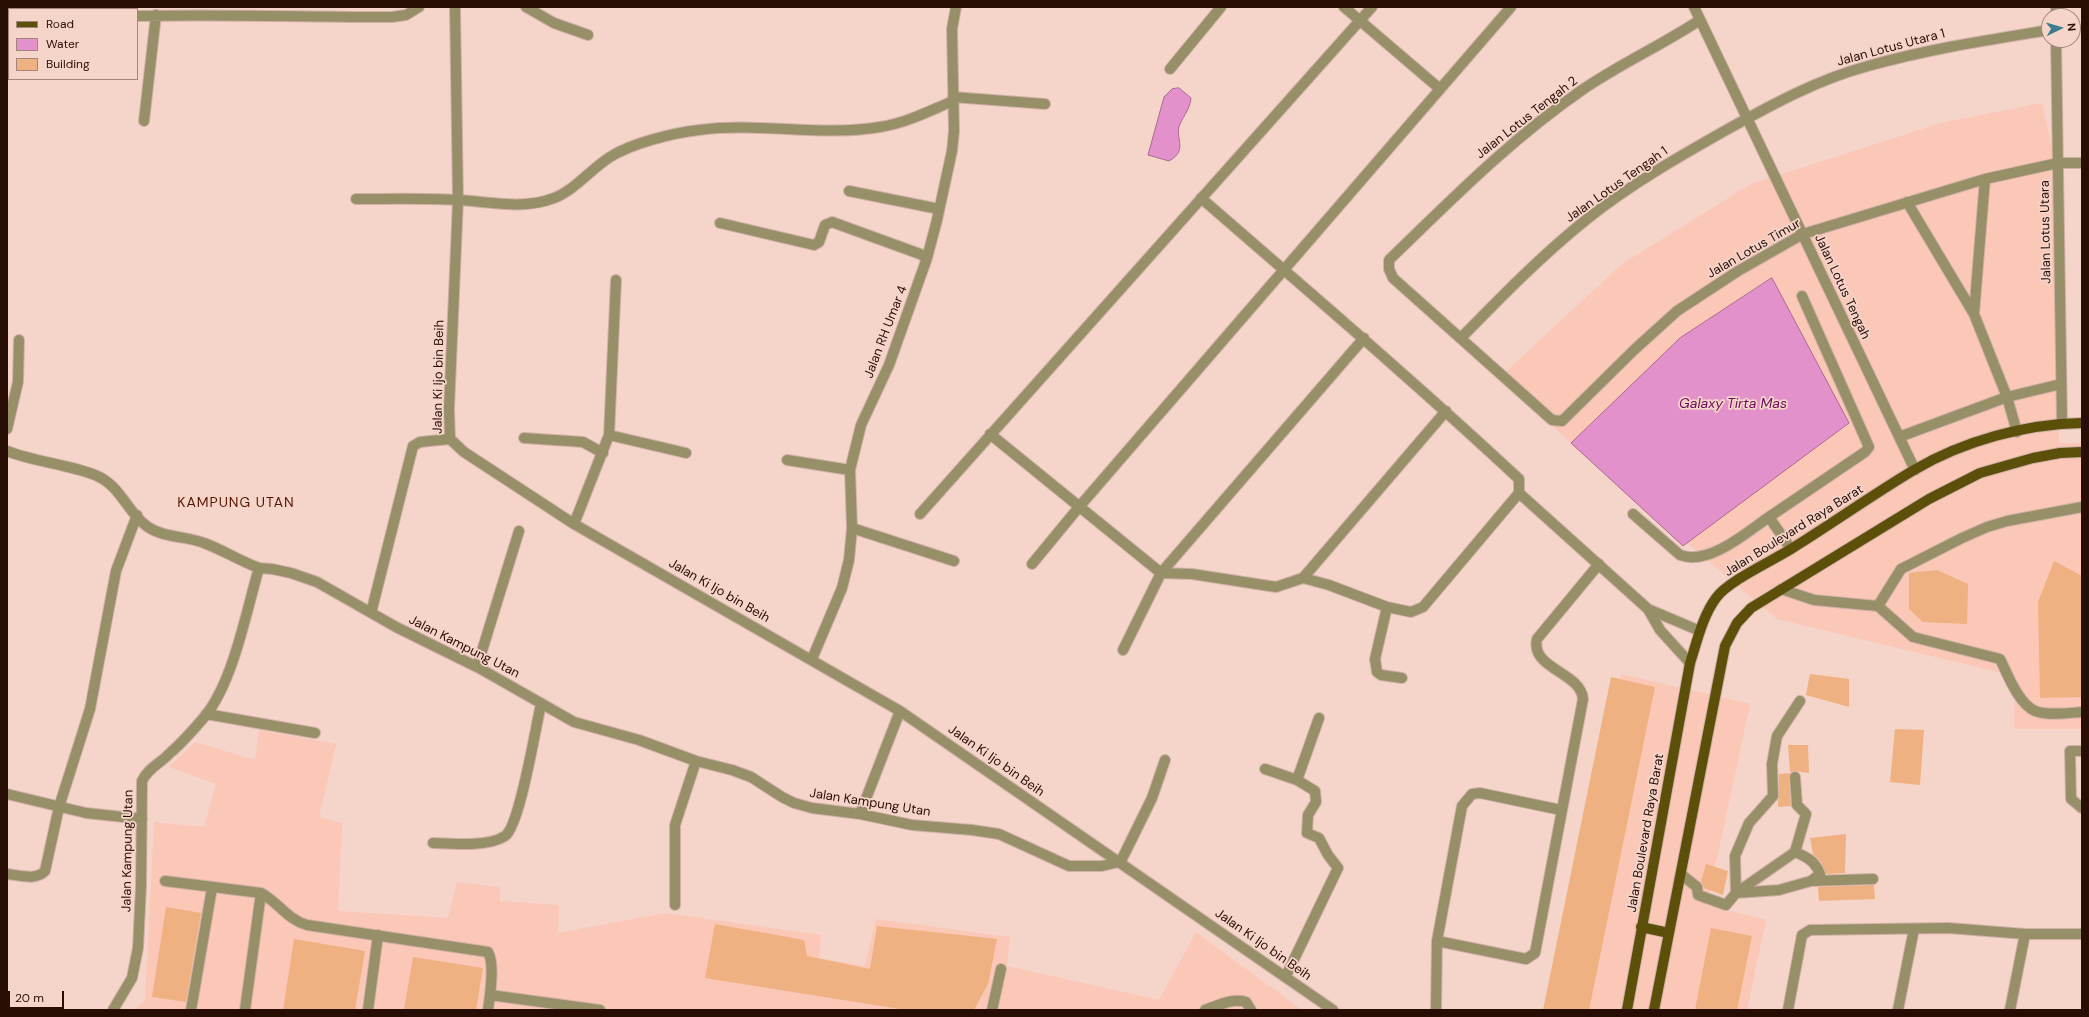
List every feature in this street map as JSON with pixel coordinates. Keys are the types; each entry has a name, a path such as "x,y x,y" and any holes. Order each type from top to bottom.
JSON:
{"main road":[{"name":"Jalan Boulevard Raya Barat","path":"1627,1010 1690,663 1700,631 1716,598 1740,579 1791,549 1915,470 1968,445 2017,432 2062,424 2082,423"},
{"path":"1654,1010 1682,875 1725,646 1737,623 1751,608 1781,589 1929,499 1980,473 2033,458 2060,453 2082,453"},
{"path":"1641,927 1669,933"}],"street":[{"path":"138,16 184,12 392,17 406,15 419,7"},
{"name":"Jalan Ki Ijo bin Beih","path":"455,7 458,200 449,409 450,439 464,452 574,524 900,711 1286,976 1333,1010"},
{"path":"526,7 554,23 588,35"},
{"name":"Jalan RH Umar 4","path":"812,660 842,588 849,560 852,528 850,470 861,425 889,365 927,258 952,151 952,28 956,7"},
{"path":"1170,69 1221,7"},
{"path":"1344,7 1440,89"},
{"path":"920,514 1372,7"},
{"path":"1032,564 1079,507 1511,7"},
{"name":"Jalan Lotus Tengah","path":"1694,7 1915,470"},
{"path":"144,120 156,15"},
{"name":"Jalan Lotus Tengah 2","path":"1461,338 1393,278 1389,269 1389,260 1508,146 1549,114 1610,72 1700,20"},
{"name":"Jalan Lotus Utara 1","path":"1748,118 1821,82 1867,66 1957,45 2041,31"},
{"name":"Jalan Lotus Utara","path":"2056,48 2062,424"},
{"path":"356,199 458,200 511,205 541,202 556,197 606,160 623,151 676,134 698,130 764,128 821,130 879,128 905,122 953,99 1045,104"},
{"name":"Jalan Lotus Tengah 1","path":"1461,338 1504,293 1587,219 1652,174 1748,118"},
{"name":"Jalan Lotus Timur","path":"1461,338 1552,420 1562,422 1634,350 1677,311 1738,270 1803,234 1984,179 2058,163 2082,163"},
{"path":"1974,314 1984,179"},
{"path":"849,191 939,208"},
{"path":"1201,198 1364,338 1519,478 1519,493 1423,607 1411,612 1387,607 1329,585 1303,578"},
{"path":"1907,202 1974,314 2007,397 2017,432"},
{"path":"720,223 814,245 819,242 825,225 832,222 920,254 927,258"},
{"path":"574,524 609,435 616,280"},
{"path":"1633,514 1680,555 1686,557 1707,555 1722,549 1865,452 1869,447 1802,296"},
{"path":"1123,650 1161,573 1364,338"},
{"path":"7,429 18,382 19,340"},
{"path":"1900,437 2007,397 2061,384"},
{"path":"990,434 1161,573 1192,574 1276,587 1303,578 1446,411"},
{"path":"609,435 686,453"},
{"path":"524,438 582,442 603,453"},
{"path":"371,613 413,446 420,442 450,439"},
{"path":"7,451 25,458 95,475 107,481 118,491 137,516 148,527 159,532 203,542 259,568"},
{"path":"787,460 850,470"},
{"path":"1519,493 1648,609 1660,630 1690,663"},
{"path":"1878,606 1901,569 1962,538 1986,527 2007,521 2082,507"},
{"path":"7,874 33,877 41,875 45,872 59,807 90,709 116,571 137,516"},
{"path":"1769,517 1791,549"},
{"path":"852,528 954,561"},
{"path":"477,666 518,531"},
{"path":"1437,941 1526,960 1535,953 1583,695 1580,687 1540,657 1536,644 1537,639 1599,564"},
{"name":"Jalan Kampung Utan","path":"113,1010 132,978 138,948 141,886 142,781 145,776 170,753 206,714 230,666 259,568 284,572 317,582 371,613 477,666 574,722 639,740 696,761 732,770 751,777 782,797 800,805 860,814 912,825 972,830 999,834 1069,866 1102,866 1120,862"},
{"path":"1781,589 1814,600 1878,606 1913,637 2000,659 2022,699 2035,711 2047,713 2082,712"},
{"path":"1387,607 1375,658 1375,666 1381,675 1402,678"},
{"path":"1648,609 1700,631"},
{"path":"1736,893 1735,856 1749,823 1772,796 1772,764 1777,736 1800,701"},
{"path":"433,843 490,842 506,836 511,828 522,790 541,704"},
{"path":"860,814 900,711"},
{"path":"206,714 315,733"},
{"path":"1297,780 1319,718"},
{"path":"2082,751 2070,751 2071,799 2082,808"},
{"path":"1120,862 1152,798 1165,760"},
{"path":"675,905 675,825 696,761"},
{"path":"1265,769 1297,780 1315,791 1316,802 1308,815 1307,834 1319,838 1328,855 1338,868 1286,976"},
{"path":"1682,875 1697,887 1698,895 1726,905 1736,893 1795,852 1806,814 1797,805 1795,776"},
{"path":"1436,1010 1437,941 1462,806 1472,794 1480,793 1561,810"},
{"path":"7,794 59,807 105,816 142,819"},
{"path":"1795,852 1806,856 1816,864 1820,874 1811,881"},
{"path":"1736,893 1780,890 1811,881 1873,879"},
{"path":"165,881 261,893 270,898 289,917 298,923 488,952 491,958 488,1010"},
{"path":"191,1010 212,888"},
{"path":"245,1010 261,893"},
{"path":"1788,1010 1802,935 1810,930 1948,928 2025,934 2082,934"},
{"path":"1898,1010 1914,929"},
{"path":"2010,1010 2025,934"},
{"path":"368,1010 378,935"},
{"path":"992,1010 1001,969"},
{"path":"490,995 600,1010"},
{"path":"1205,1010 1232,1000 1246,1002 1251,1010"}],"shaded area":[{"path":"2042,103 2060,185 2059,443 2082,443 2082,729 2014,729 2015,676 1777,619 1579,451 1501,376 1622,264 1751,184 1941,123"},
{"path":"1621,674 1750,704 1707,905 1766,920 1747,1010 1549,1010"},
{"path":"259,730 336,744 319,817 342,823 338,911 448,918 457,882 500,887 500,901 559,905 558,933 666,913 821,935 819,958 865,966 876,919 1010,937 1007,966 1159,1000 1196,932 1302,1010 133,1010 145,1001 154,822 204,827 216,784 169,767 195,742 255,760"}],"water":[{"path":"1179,88 1191,98 1188,109 1180,124 1180,148 1178,153 1169,161 1148,155 1164,97 1172,89"},
{"name":"Galaxy Tirta Mas","path":"1772,278 1849,423 1683,546 1571,443 1680,338"}],"building":[{"path":"2054,561 2082,576 2082,697 2040,698 2038,602"},
{"path":"1937,570 1968,584 1967,624 1923,622 1909,609 1909,573"},
{"path":"1810,674 1849,679 1849,707 1806,695"},
{"path":"1611,677 1655,687 1589,1010 1543,1010"},
{"path":"1895,729 1924,730 1920,785 1890,782"},
{"path":"1788,745 1808,745 1809,773 1795,771 1790,772"},
{"path":"1790,773 1791,806 1778,807 1779,774"},
{"path":"1846,834 1845,873 1826,874 1821,862 1813,854 1810,838"},
{"path":"1706,864 1728,871 1723,895 1704,888 1701,882"},
{"path":"1874,885 1875,899 1819,901 1818,887"},
{"path":"166,907 201,913 186,1002 152,997"},
{"path":"715,924 804,940 807,956 870,969 877,926 997,939 988,984 974,1010 906,1010 705,978"},
{"path":"1711,928 1752,936 1737,1010 1695,1010"},
{"path":"294,939 365,951 355,1010 283,1010"},
{"path":"413,957 483,968 476,1010 404,1010"}],"district":[{"name":"KAMPUNG UTAN","path":"236,503"}]}
